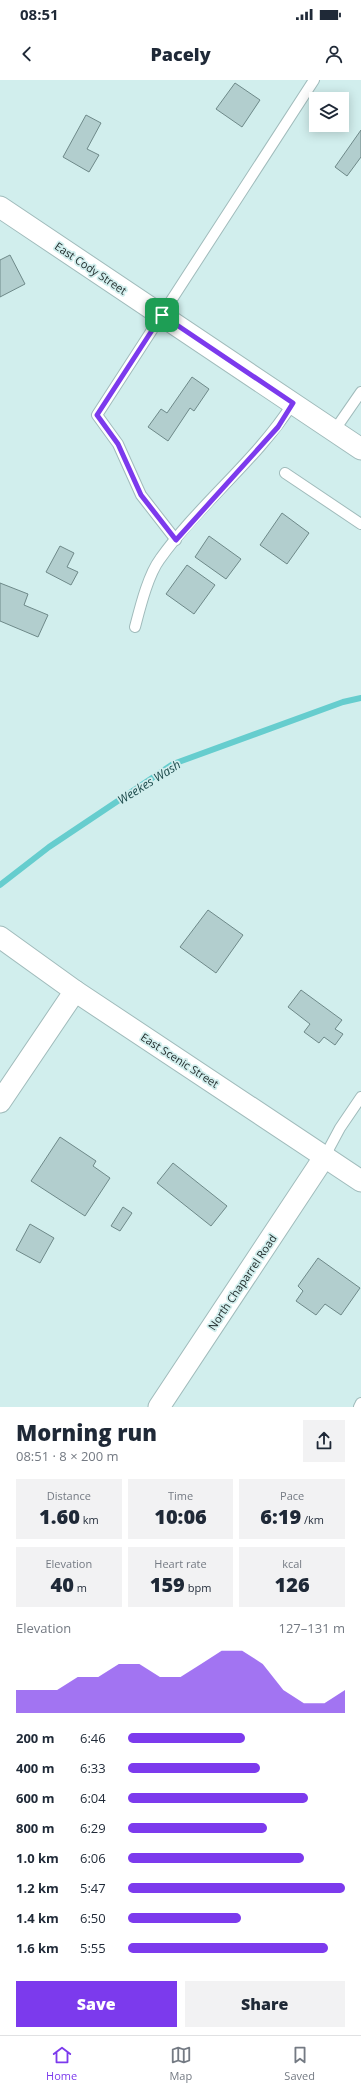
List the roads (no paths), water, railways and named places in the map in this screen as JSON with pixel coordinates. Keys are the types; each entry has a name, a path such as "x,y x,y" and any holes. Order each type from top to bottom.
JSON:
{"street":[{"name":"East Cody Street","path":"0,207 361,449"},
{"name":"East Scenic Street","path":"0,937 75,991 361,1180"},
{"path":"0,1102 75,991"},
{"name":"North Chaparrel Road","path":"159,1407 325,1156"}],"lane":[{"path":"176,540 141,495 118,444 97,415 314,80"},
{"path":"334,431 361,392"},
{"path":"135,627 141,603 159,560 278,427 293,403"},
{"path":"285,473 361,524"},
{"path":"325,1156 340,1128 361,1097"},
{"path":"359,1407 361,1403"}],"waterway":[{"name":"Weekes Wash","path":"0,885 49,847 173,764 343,702 361,698"}]}
